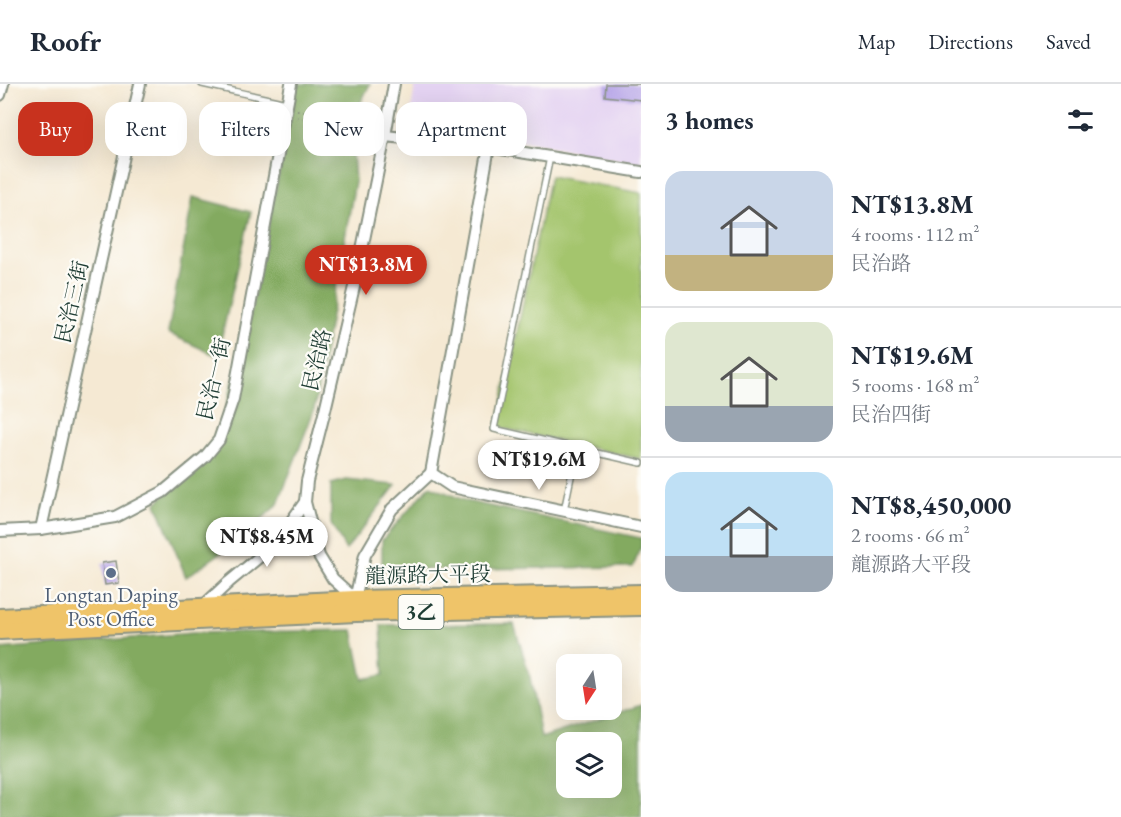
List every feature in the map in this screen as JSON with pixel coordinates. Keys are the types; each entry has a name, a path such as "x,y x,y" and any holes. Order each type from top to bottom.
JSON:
{"main road":[{"name":"龍源路大平段","path":"0,617 201,613 641,593"},
{"name":"龍源路大平段","path":"355,606 641,607"},
{"name":"龍源路大平段","path":"0,631 201,613"}],"street":[{"path":"0,95 3,84"},
{"name":"民治三街","path":"41,529 140,84"},
{"name":"民治一街","path":"0,531 41,529 115,517 163,492 205,457 219,440 233,399 292,106 291,84"},
{"name":"民治路","path":"305,502 307,481 357,274 394,84"},
{"path":"385,136 396,137"},
{"path":"527,153 641,172"},
{"path":"355,606 365,555 392,509 431,473 487,156"},
{"path":"431,473 452,487 641,527"},
{"path":"305,502 319,556 333,579 355,606"},
{"path":"201,613 229,582 275,544 305,502"}],"lane":[{"path":"202,84 292,106"},
{"path":"550,157 494,429 641,463"},
{"path":"564,511 577,448"}],"path":[{"path":"292,106 303,109"},
{"path":"295,116 385,136"}],"shaded area":[{"path":"415,84 641,84 641,164 527,142 527,102 412,102"}],"green space":[{"path":"297,84 370,84 361,102 303,102 303,156 353,156 355,182 314,410 278,504 239,540 186,577 156,503 215,450 251,311 282,156 291,156 291,114"},
{"path":"550,176 641,193 641,459 497,427"},
{"path":"193,197 251,212 217,356 168,333"},
{"path":"346,480 396,485 346,550 331,524 331,484"},
{"path":"430,486 466,501 641,538 641,547 633,567 382,570 382,540"},
{"path":"514,624 530,677 541,738 556,733 556,798 622,798 622,732 559,732 596,720 622,720 622,711 641,705 641,817 0,817 0,649 193,633 353,630 363,679 384,675 381,625"}],"building":[{"path":"606,84 641,84 641,100 605,96"},
{"path":"116,561 119,583 105,585 102,563"}],"place":[{"name":"Longtan Daping Post Office","path":"111,573"}]}
